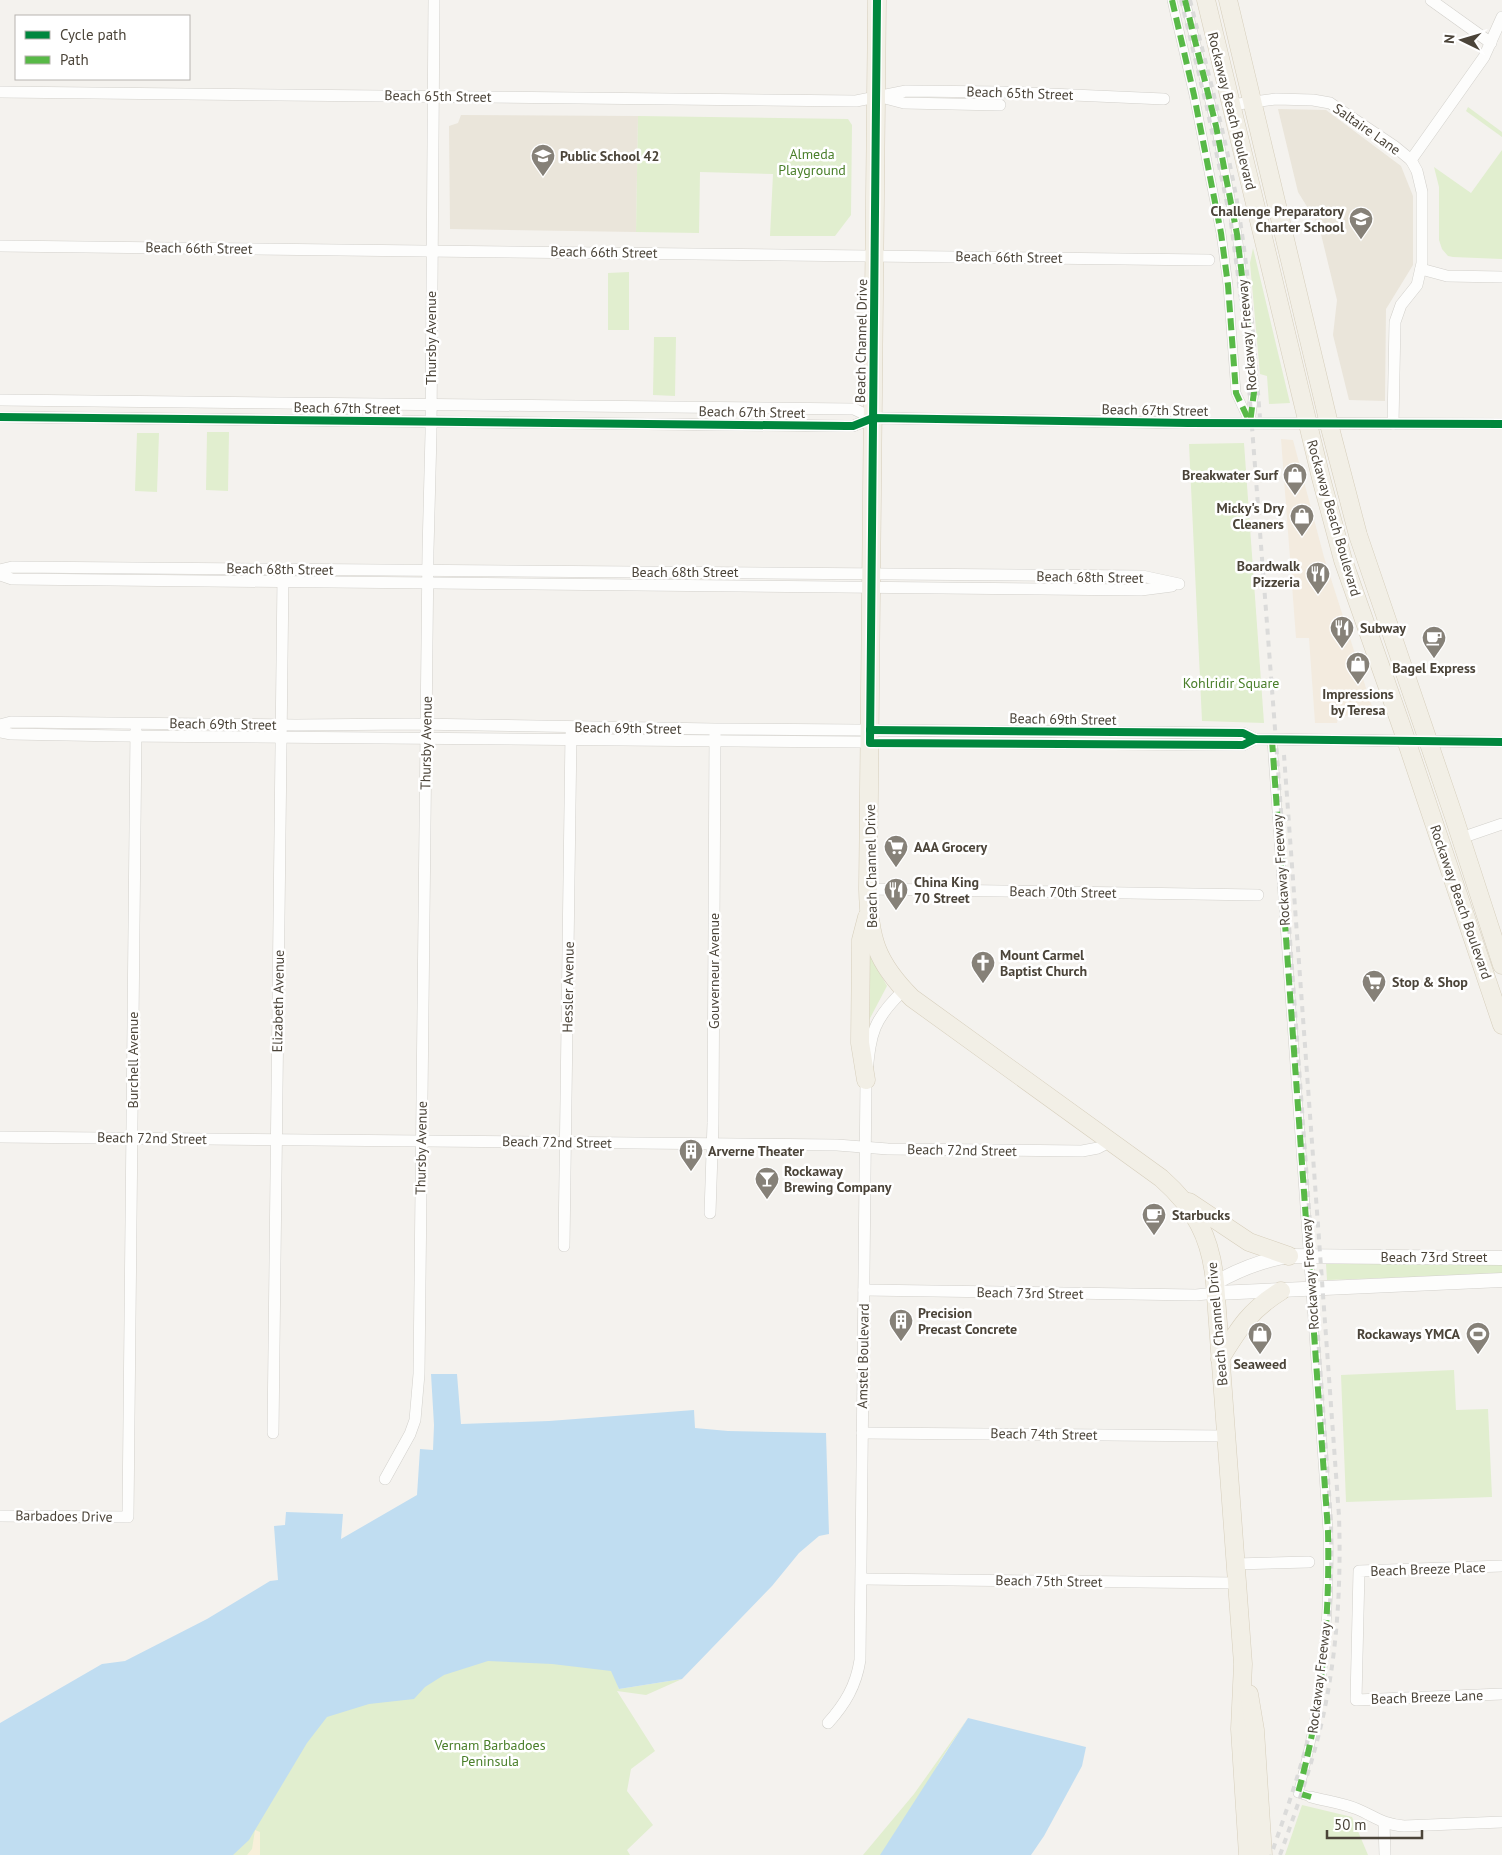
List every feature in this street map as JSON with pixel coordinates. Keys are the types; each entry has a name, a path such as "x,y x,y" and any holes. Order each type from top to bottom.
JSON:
{"main road":[{"name":"Beach Channel Drive","path":"877,0 868,889 872,935 878,954 904,990 930,1012 1161,1178 1184,1199 1206,1238 1212,1260 1215,1288 1243,1664 1256,1730 1251,1778"},
{"name":"Rockaway Beach Boulevard","path":"1206,0 1330,514 1351,583 1497,992 1502,1024"},
{"name":"Rockaway Beach Boulevard","path":"1228,0 1352,514 1371,577 1429,742 1502,964"},
{"path":"1351,583 1371,577"},
{"path":"866,1080 860,1043 861,940 869,909"},
{"path":"1184,1199 1249,1242 1289,1256"},
{"path":"1220,1359 1252,1312 1281,1290"},
{"path":"1248,1855 1251,1778"},
{"path":"1251,1778 1263,1855"}],"street":[{"name":"Thursby Avenue","path":"385,1479 410,1434 416,1414 419,1374 427,583 431,422 434,0"},
{"name":"Rockaway Freeway","path":"1172,0 1194,95 1222,233 1236,393 1250,423"},
{"name":"Rockaway Freeway","path":"1185,0 1216,126 1237,234 1254,392 1250,423"},
{"path":"1431,0 1491,43"},
{"path":"1393,424 1396,317 1401,305 1416,285 1421,269 1422,192 1417,171 1411,160 1480,63 1502,17"},
{"name":"Beach 65th Street","path":"0,92 856,101 906,91 1002,92 1164,99"},
{"name":"Beach 65th Street","path":"876,96 904,103 1000,105"},
{"name":"Saltaire Lane","path":"1231,105 1252,101 1282,99 1330,103 1394,146 1411,160"},
{"name":"Beach 66th Street","path":"0,246 1209,260"},
{"path":"1421,269 1447,276 1502,277"},
{"name":"Beach 67th Street","path":"0,400 854,409 873,418"},
{"name":"Beach 67th Street","path":"0,417 853,426 873,418 1329,424 1502,424"},
{"name":"Beach 68th Street","path":"0,570 12,567 428,570 871,581 1141,590 1180,584 1142,576 871,581 427,583 12,579 0,575"},
{"path":"123,568 123,580"},
{"name":"Elizabeth Avenue","path":"273,1433 283,569"},
{"name":"Beach 69th Street","path":"0,725 10,722 281,725 426,724 571,733 870,736 1243,733 1255,739 1272,740 1502,742"},
{"name":"Burchell Avenue","path":"128,1517 136,723"},
{"name":"Beach 69th Street","path":"0,732 11,734 136,736 426,738 571,733"},
{"name":"Hessler Avenue","path":"564,1246 571,733"},
{"name":"Gouverneur Avenue","path":"710,1213 715,735"},
{"name":"Rockaway Freeway","path":"1272,740 1329,1551 1327,1615 1320,1689 1313,1733 1298,1793 1311,1797"},
{"path":"1461,838 1502,824"},
{"name":"Beach 70th Street","path":"868,889 1258,895"},
{"name":"Amstel Boulevard","path":"828,1723 848,1698 859,1667 862,1579 866,1080 870,1045 877,1022 884,1010 904,990"},
{"name":"Beach 72nd Street","path":"0,1136 837,1145 888,1149 1082,1151 1098,1148 1111,1141"},
{"name":"Beach 73rd Street","path":"864,1290 1196,1295 1215,1288 1236,1271 1276,1258 1289,1256 1502,1258"},
{"name":"Beach 73rd Street","path":"1215,1288 1281,1290 1502,1280"},
{"name":"Beach 74th Street","path":"862,1433 1226,1436"},
{"name":"Barbadoes Drive","path":"0,1516 128,1517"},
{"path":"1235,1564 1309,1562"},
{"name":"Beach Breeze Place","path":"1358,1636 1359,1571 1502,1566"},
{"name":"Beach 75th Street","path":"862,1579 1237,1583"},
{"name":"Beach Breeze Lane","path":"1358,1636 1356,1700 1502,1694"},
{"path":"1311,1797 1356,1809 1384,1823 1404,1826 1502,1822"},
{"path":"1384,1823 1385,1855"}],"shaded area":[{"path":"1278,109 1326,110 1401,166 1413,196 1413,265 1386,309 1385,401 1349,400 1333,335 1337,300 1319,226 1298,192"},
{"name":"Public School 42","path":"461,115 638,116 636,232 450,229 449,126 458,123"},
{"path":"1281,439 1293,440 1324,557 1374,713 1338,716 1337,723 1315,723 1309,638 1296,638"}],"green space":[{"path":"1468,107 1502,132 1502,137 1466,111"},
{"name":"Almeda Playground","path":"638,116 848,119 852,125 851,215 835,236 770,236 773,174 700,172 699,233 636,232"},
{"path":"1502,150 1502,259 1448,256 1442,249 1439,240 1439,187 1434,167 1471,193"},
{"path":"1253,248 1290,403 1269,404 1267,376 1260,374 1250,263"},
{"path":"629,272 629,330 608,330 608,273"},
{"path":"654,337 676,337 675,396 653,395"},
{"path":"207,432 229,432 228,491 206,490"},
{"path":"137,433 159,433 157,492 135,491"},
{"name":"Kohlridir Square","path":"1244,443 1264,723 1202,721 1189,444"},
{"path":"866,949 887,986 868,1022"},
{"path":"1326,1264 1502,1264 1502,1274 1327,1280"},
{"path":"1454,1370 1456,1410 1488,1409 1492,1497 1346,1502 1341,1375"},
{"name":"Vernam Barbadoes Peninsula","path":"453,1657 611,1665 619,1689 682,1679 646,1695 617,1691 655,1751 631,1769 627,1791 653,1825 627,1850 630,1855 222,1855 291,1733"},
{"path":"968,1718 940,1761 890,1855 863,1855 914,1794"},
{"path":"1302,1805 1352,1817 1368,1855 1285,1855"}],"sand":[{"path":"255,1830 260,1832 260,1855 247,1855 252,1849"}],"water":[{"path":"431,1374 457,1374 461,1424 549,1421 694,1410 695,1428 728,1431 826,1433 829,1534 819,1536 799,1553 772,1586 682,1679 619,1689 611,1671 552,1664 488,1661 444,1675 425,1687 414,1699 369,1704 327,1717 307,1743 249,1840 233,1855 0,1855 0,1723 102,1664 125,1661 207,1619 270,1581 278,1580 274,1526 285,1525 286,1512 343,1514 341,1539 417,1495 420,1449 433,1450 434,1425"},
{"path":"968,1718 1086,1747 1082,1766 1044,1836 1031,1855 880,1855"}],"railway":[{"path":"1181,0 1207,108 1231,223 1244,322 1277,755 1331,1521 1330,1600 1321,1680 1306,1747 1271,1855"},
{"path":"1190,0 1220,122 1241,223 1248,279 1260,418"},
{"path":"1280,1855 1312,1760 1326,1702 1336,1633 1340,1563 1339,1516 1284,755"}],"marked path":[{"path":"1172,0 1194,95 1221,233 1228,285 1236,393 1250,423"},
{"path":"1185,0 1216,126 1237,234 1254,392 1250,423"},
{"path":"1272,740 1328,1531 1328,1597 1323,1663 1313,1729 1298,1793 1311,1797"}],"cycle path":[{"path":"877,0 870,743 1243,745 1255,739"},
{"path":"0,417 846,426 853,426 873,418 1188,423 1502,424"},
{"path":"870,730 1243,733 1255,739 1502,742"}],"place":[{"name":"Public School 42","path":"543,177"},
{"name":"Challenge Preparatory Charter School","path":"1361,240"},
{"name":"Breakwater Surf","path":"1295,496"},
{"name":"Micky's Dry Cleaners","path":"1302,537"},
{"name":"Boardwalk Pizzeria","path":"1318,595"},
{"name":"Subway","path":"1342,649"},
{"name":"Bagel Express","path":"1434,659"},
{"name":"Impressions by Teresa","path":"1358,685"},
{"name":"AAA Grocery","path":"896,868"},
{"name":"China King 70 Street","path":"896,911"},
{"name":"Mount Carmel Baptist Church","path":"983,984"},
{"name":"Stop & Shop","path":"1374,1003"},
{"name":"Arverne Theater","path":"691,1172"},
{"name":"Rockaway Brewing Company","path":"767,1200"},
{"name":"Starbucks","path":"1154,1236"},
{"name":"Precision Precast Concrete","path":"901,1342"},
{"name":"Seaweed","path":"1260,1355"},
{"name":"Rockaways YMCA","path":"1478,1355"}]}
